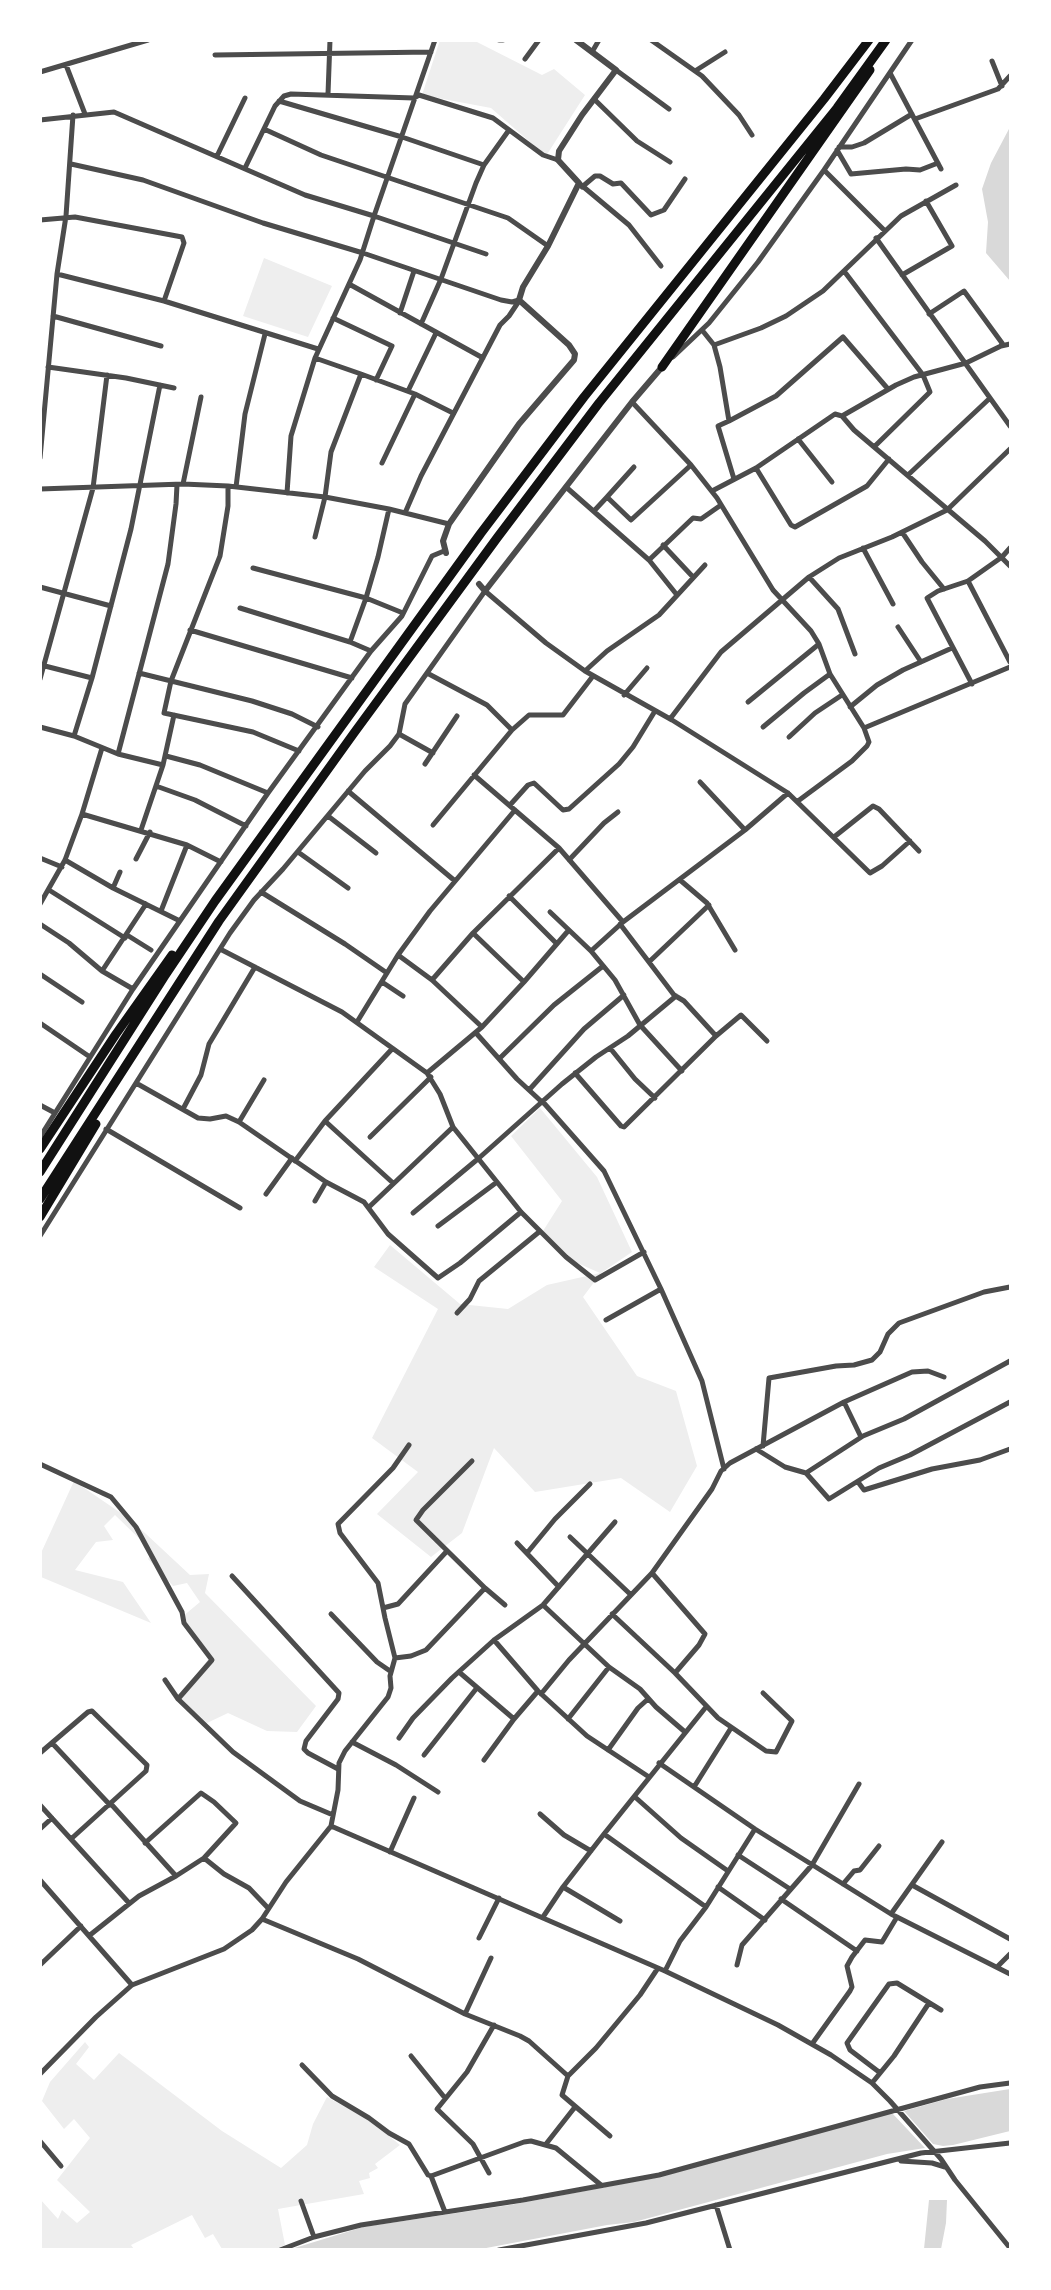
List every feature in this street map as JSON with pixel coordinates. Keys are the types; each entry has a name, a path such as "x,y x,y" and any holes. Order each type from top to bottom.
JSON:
{"highway":[{"path":"40,1172 164,976 346,718 584,397 869,40"},
{"path":"662,367 865,80 884,42"},
{"path":"40,1199 219,921 504,529 607,394 837,108 884,42"},
{"path":"40,1149 155,978 215,901"},
{"path":"40,1216 160,1012"}],"street":[{"path":"40,72 148,40"},
{"path":"328,94 330,40"},
{"path":"286,493 291,436 315,358 363,253 435,40"},
{"path":"525,59 539,40"},
{"path":"576,40 669,109"},
{"path":"592,52 599,40"},
{"path":"651,40 695,71 728,103 752,135"},
{"path":"40,1236 242,916 348,791 390,746 399,734 405,704 485,591 632,402 662,367 702,330 758,262 912,40"},
{"path":"215,55 431,52"},
{"path":"695,71 725,52"},
{"path":"992,61 1002,86"},
{"path":"66,65 85,114"},
{"path":"558,160 562,147 616,70"},
{"path":"838,148 851,174 906,169 920,170 940,166 890,73"},
{"path":"838,148 864,143 914,117 1002,86 1011,76"},
{"path":"244,168 279,101 284,96 328,94 414,98 419,95 493,118 543,155 558,160 580,185 629,225 661,266"},
{"path":"217,156 245,98"},
{"path":"594,99 633,137 670,162"},
{"path":"279,101 402,137 484,165"},
{"path":"40,120 107,111 121,114 312,198 374,216 486,254"},
{"path":"40,458 57,273 66,216 73,115"},
{"path":"264,129 321,155 513,220 548,246"},
{"path":"421,324 441,279 467,204 484,165 509,130"},
{"path":"71,164 143,180 263,223 363,253 508,302 519,300"},
{"path":"824,170 885,231"},
{"path":"405,513 453,413 500,325 519,300 523,287 548,246 580,185 595,176 600,176 613,184 621,183 651,215 664,210 685,179"},
{"path":"714,345 786,316 823,291 901,216 956,185"},
{"path":"903,275 952,246 926,201"},
{"path":"40,219 66,216 184,238 164,302"},
{"path":"876,238 966,363 989,399 1011,426"},
{"path":"400,313 414,270"},
{"path":"844,271 923,375 929,390 929,394 874,447"},
{"path":"57,273 164,302 318,349"},
{"path":"349,284 483,358"},
{"path":"929,314 964,291 1002,342 1001,346"},
{"path":"40,1137 133,989 268,793 372,651 403,613 432,556 445,552 444,536 449,524 519,424 574,360 575,354 569,345 519,300"},
{"path":"53,316 161,346"},
{"path":"333,318 392,346 376,380"},
{"path":"702,330 714,345 729,421"},
{"path":"408,391 436,333"},
{"path":"236,487 245,414 265,334"},
{"path":"734,479 718,426 776,396 843,337 888,389"},
{"path":"842,416 888,389 923,375 966,363 1001,346 1011,345"},
{"path":"315,358 408,391 453,413"},
{"path":"48,367 107,375 174,388"},
{"path":"315,537 325,497 331,452 361,374"},
{"path":"40,679 42,665 93,488 107,375"},
{"path":"74,736 111,606 160,385"},
{"path":"382,464 415,394"},
{"path":"118,754 168,564 176,504 201,397"},
{"path":"908,475 989,399"},
{"path":"632,402 712,491 766,580 782,601 811,631 819,644 830,674 864,728 869,742 867,746 852,761 798,801"},
{"path":"712,491 756,468 835,414 842,416 854,430 1011,566"},
{"path":"798,440 832,482"},
{"path":"670,719 721,652 809,577 839,558 902,532 947,510 1011,448"},
{"path":"756,468 791,525 795,527 867,486 889,459"},
{"path":"607,497 631,520 691,465"},
{"path":"594,511 634,467"},
{"path":"40,489 228,486 325,497 389,508 449,524"},
{"path":"228,486 227,516 220,556 171,681 164,713 253,732 300,751"},
{"path":"566,487 649,560 677,595"},
{"path":"649,560 693,518 701,519 721,505"},
{"path":"350,642 366,598 389,508"},
{"path":"902,532 922,562 945,589"},
{"path":"663,545 693,577"},
{"path":"863,548 893,604"},
{"path":"972,684 927,598 968,581 1011,548"},
{"path":"585,671 611,648 655,618 705,565"},
{"path":"253,568 366,598 403,613"},
{"path":"809,577 838,609 855,654"},
{"path":"968,581 1011,662"},
{"path":"479,584 546,644 585,671 670,719 788,793 871,873 882,867 910,841"},
{"path":"40,587 111,606"},
{"path":"240,608 372,651"},
{"path":"898,627 921,662"},
{"path":"190,630 352,678"},
{"path":"748,702 819,644"},
{"path":"850,707 877,685 952,648"},
{"path":"42,665 92,678"},
{"path":"864,728 1011,667"},
{"path":"624,695 647,668"},
{"path":"139,673 216,690 292,714 318,727"},
{"path":"427,673 487,705 512,730"},
{"path":"763,727 830,674"},
{"path":"433,825 512,730 529,715 563,715 593,676"},
{"path":"789,737 815,713 842,695"},
{"path":"510,804 528,785 534,783 563,810 569,809 626,756 639,739 654,711"},
{"path":"141,830 166,756 174,715"},
{"path":"425,764 457,716"},
{"path":"41,728 74,736 118,754 163,765"},
{"path":"399,734 434,753"},
{"path":"40,904 65,860 102,748"},
{"path":"166,756 200,765 268,793"},
{"path":"474,775 559,848 621,923 676,996 684,1001 716,1036"},
{"path":"700,782 745,831"},
{"path":"156,786 195,800 246,826"},
{"path":"348,791 454,881"},
{"path":"591,951 621,923 745,831 788,793"},
{"path":"834,837 873,806 879,808 920,851"},
{"path":"357,1022 398,955 454,881 516,810"},
{"path":"569,860 598,829 618,812"},
{"path":"82,814 187,844 221,862"},
{"path":"327,816 376,853"},
{"path":"136,859 150,832"},
{"path":"161,911 187,844"},
{"path":"432,980 473,933 559,848"},
{"path":"298,852 348,888"},
{"path":"40,858 62,867"},
{"path":"65,860 113,888 180,921"},
{"path":"113,888 120,872"},
{"path":"680,880 708,905 735,950"},
{"path":"49,890 151,950"},
{"path":"261,892 387,973"},
{"path":"509,896 557,944"},
{"path":"102,971 146,904"},
{"path":"650,962 708,905"},
{"path":"550,912 591,951 615,980 640,1025 682,1071"},
{"path":"40,924 69,943 102,971 133,989"},
{"path":"370,1137 429,1075 482,1027 568,931"},
{"path":"473,933 524,982"},
{"path":"220,949 328,1004 357,1022 429,1075 440,1094 453,1127 521,1212 539,1232 595,1280 644,1252"},
{"path":"398,955 432,980 482,1027"},
{"path":"500,1058 554,1005 603,966"},
{"path":"183,1109 201,1075 209,1044 255,967"},
{"path":"40,974 82,1002"},
{"path":"382,982 403,996"},
{"path":"529,1090 584,1029 624,994"},
{"path":"413,1213 575,1073 676,996"},
{"path":"575,1073 623,1127 716,1036 743,1015 767,1041"},
{"path":"40,1023 90,1057"},
{"path":"476,1033 511,1073 543,1102 604,1171 644,1252 702,1381 724,1469"},
{"path":"610,1048 635,1079 655,1098"},
{"path":"266,1194 325,1121 392,1049"},
{"path":"239,1122 264,1080"},
{"path":"136,1083 203,1119 226,1116 239,1122 326,1182 354,1196 369,1207 388,1234 437,1278 460,1263 521,1212"},
{"path":"40,1105 55,1113"},
{"path":"325,1121 393,1182"},
{"path":"369,1207 453,1127"},
{"path":"106,1130 240,1208"},
{"path":"315,1201 326,1182"},
{"path":"438,1226 497,1182"},
{"path":"458,1313 483,1278 539,1232"},
{"path":"760,1447 769,1378 854,1365 872,1360 880,1352 888,1334 899,1323 946,1305 1011,1287"},
{"path":"606,1320 661,1289"},
{"path":"806,1473 861,1437 895,1423 1011,1361"},
{"path":"484,1760 514,1719 652,1573 724,1469 748,1453 844,1402 912,1372 928,1371 944,1377"},
{"path":"844,1402 861,1437"},
{"path":"760,1447 785,1467 806,1473 829,1499 879,1468 910,1455 1011,1402"},
{"path":"40,2074 103,2010 132,1985 225,1949 241,1939 262,1919 286,1882 331,1826 341,1757 388,1697 391,1689 390,1671 395,1658 378,1583 340,1533 338,1524 393,1468 409,1445"},
{"path":"858,1482 864,1490 933,1469 975,1461 1011,1449"},
{"path":"472,1461 423,1510 417,1520 505,1605"},
{"path":"40,1464 111,1497 136,1527 182,1612 184,1623 212,1660 178,1699"},
{"path":"527,1553 555,1519 590,1484"},
{"path":"399,1738 413,1718 459,1672 494,1640 543,1605 615,1522"},
{"path":"570,1537 630,1594"},
{"path":"517,1543 560,1587"},
{"path":"383,1608 398,1604 447,1551"},
{"path":"652,1573 705,1635 675,1673"},
{"path":"232,1576 339,1693 335,1704 304,1746 308,1753 338,1768"},
{"path":"395,1658 411,1656 426,1650 485,1588"},
{"path":"543,1605 609,1667 640,1689 685,1732"},
{"path":"331,1614 377,1662 390,1671"},
{"path":"612,1614 675,1673 706,1707 731,1728 766,1751 776,1752 792,1721 763,1693"},
{"path":"494,1640 540,1693 568,1719 608,1750 649,1777"},
{"path":"568,1719 609,1667"},
{"path":"459,1672 476,1689 514,1719"},
{"path":"165,1680 178,1699 233,1752 300,1801 333,1815"},
{"path":"424,1755 476,1689"},
{"path":"608,1750 638,1708 648,1699"},
{"path":"543,1917 563,1887 635,1797 659,1763 706,1707"},
{"path":"40,1754 92,1711 146,1762 148,1767 110,1805 70,1839"},
{"path":"694,1787 731,1728"},
{"path":"352,1742 396,1765 438,1792"},
{"path":"53,1744 176,1876"},
{"path":"659,1763 754,1829 894,1915 1011,1974"},
{"path":"736,1965 742,1945 812,1865 860,1784"},
{"path":"90,1935 129,1903 204,1858 236,1823 201,1793 145,1843"},
{"path":"635,1797 688,1844 728,1871"},
{"path":"390,1852 414,1798"},
{"path":"40,1805 129,1903"},
{"path":"540,1814 564,1835 591,1851"},
{"path":"40,1829 52,1818"},
{"path":"331,1826 665,1971 812,2044 872,2083 935,2151 963,2190 1011,2248"},
{"path":"665,1971 680,1941 706,1907 754,1829"},
{"path":"604,1834 706,1907"},
{"path":"812,2044 852,1987 847,1966 865,1940 882,1942 894,1915 912,1885 942,1842"},
{"path":"843,1884 854,1871 860,1870 879,1846"},
{"path":"738,1855 790,1889"},
{"path":"204,1858 224,1874 254,1892 268,1908"},
{"path":"40,1881 132,1985"},
{"path":"912,1885 1011,1939"},
{"path":"563,1887 620,1921"},
{"path":"718,1887 765,1920"},
{"path":"479,1938 499,1898"},
{"path":"780,1899 857,1951"},
{"path":"262,1919 358,1959 465,2014 529,2041 568,2076"},
{"path":"40,1965 81,1926"},
{"path":"999,1966 1011,1954"},
{"path":"465,2014 491,1958"},
{"path":"610,2136 562,2094 568,2076 596,2048 640,1995 657,1968"},
{"path":"879,2072 848,2046 848,2041 890,1983 897,1983 941,2010"},
{"path":"872,2083 929,2003"},
{"path":"489,2173 482,2158 465,2135 438,2110 478,2055 494,2025"},
{"path":"411,2056 446,2098"},
{"path":"302,2065 332,2096 369,2118 388,2133 408,2142 428,2175 432,2176 445,2212"},
{"path":"280,2250 314,2237 361,2225 523,2200 659,2175 980,2087 1011,2083"},
{"path":"546,2144 576,2107"},
{"path":"40,2141 61,2166"},
{"path":"432,2176 524,2142 546,2144 556,2148 601,2185"},
{"path":"499,2250 646,2223 935,2151 1011,2143"},
{"path":"894,2161 932,2163 946,2167"},
{"path":"301,2201 314,2237"},
{"path":"716,2205 730,2250"}],"shaded area":[{"path":"440,40 475,41 542,75 554,69 585,95 546,156 491,108 422,95"},
{"path":"1010,127 1010,281 986,253 988,222 982,189 991,163"},
{"path":"264,258 332,286 308,337 243,316"},
{"path":"540,1108 597,1177 632,1252 601,1273 583,1297 637,1376 676,1391 697,1466 670,1512 621,1478 535,1492 494,1448 462,1533 431,1557 377,1514 418,1472 372,1438 438,1309 374,1267 390,1245 460,1304 508,1309 547,1285 600,1273 564,1257 543,1231 562,1201 511,1136"},
{"path":"74,1481 131,1520 190,1575 209,1574 205,1593 316,1706 297,1732 267,1731 228,1713 207,1723 179,1698 209,1658 182,1617 200,1602 187,1583 173,1586 148,1559 152,1551 115,1515 104,1526 113,1540 96,1542 75,1570 123,1582 151,1623 41,1577 41,1553"},
{"path":"85,2042 89,2047 76,2064 94,2080 119,2053 222,2131 281,2168 307,2145 313,2124 327,2097 371,2121 400,2145 375,2164 378,2168 369,2173 370,2178 359,2181 364,2194 278,2209 285,2245 275,2249 222,2249 213,2234 205,2238 192,2215 131,2245 134,2249 41,2249 40,2199 58,2219 62,2210 77,2223 90,2212 57,2180 90,2138 74,2119 64,2129 42,2101 50,2082"},
{"path":"1010,2089 1010,2131 953,2145 933,2144 904,2111 947,2099"},
{"path":"892,2113 925,2148 887,2154 634,2222 481,2249 288,2250 363,2227 510,2205 643,2180"},
{"path":"929,2200 947,2200 946,2223 941,2249 924,2249"}]}
